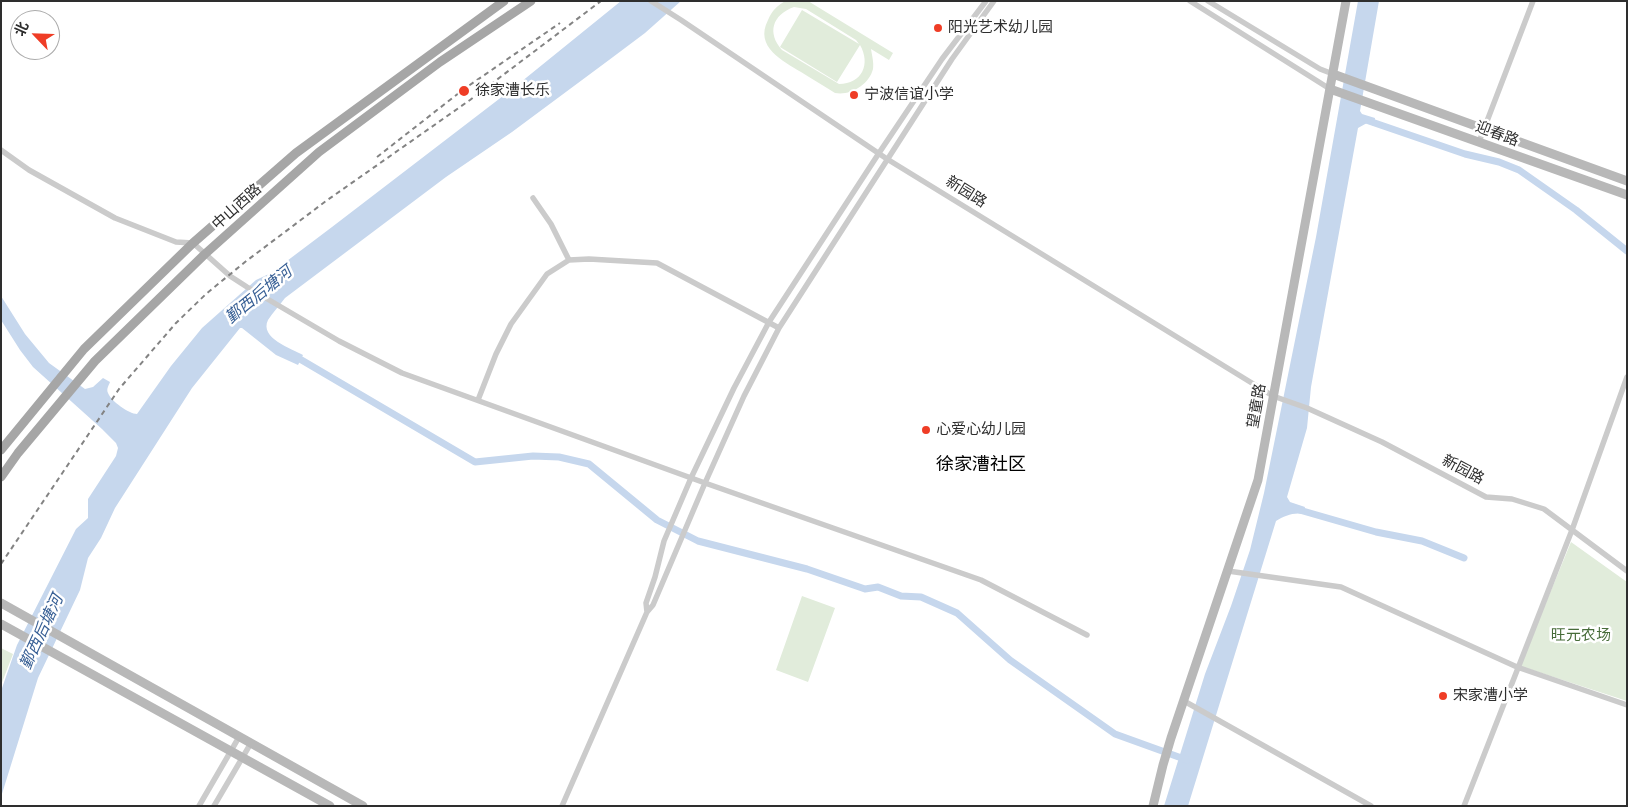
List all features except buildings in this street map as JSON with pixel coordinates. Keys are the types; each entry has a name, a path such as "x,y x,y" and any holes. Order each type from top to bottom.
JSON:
{"main road":[{"name":"中山西路","path":"1,450 84,349 193,243 296,152 504,1"},
{"name":"中山西路","path":"1,478 18,453 96,361 205,254 319,152 440,62 531,1"}],"street":[{"name":"新园路","path":"651,1 887,159 1277,397 1307,408 1382,442 1486,497 1512,499 1544,509 1627,571"},
{"path":"647,612 646,603 664,541 691,478 768,322 878,153 942,59 986,1"},
{"path":"562,806 647,612 653,605 744,396 779,328 952,59 994,1"},
{"path":"1190,1 1330,89"},
{"path":"1208,1 1320,69 1333,74"},
{"name":"望童路","path":"1153,806 1171,738 1258,480 1277,397 1346,1"},
{"path":"1479,142 1533,1"},
{"name":"迎春路","path":"1333,74 1627,181"},
{"name":"迎春路","path":"1330,89 1627,195"},
{"path":"1,150 28,170 115,218 176,242 193,243 230,276 284,310 339,341 402,372 691,478 981,580 1087,636"},
{"path":"534,198 551,224 569,260"},
{"path":"478,400 496,354 511,324 547,274 569,260 589,259 657,264 779,328"},
{"path":"1464,806 1517,666 1572,530 1627,377"},
{"path":"1228,571 1341,587 1517,666 1627,706"},
{"path":"1,603 363,806"},
{"path":"1,624 330,806"},
{"path":"1184,702 1371,806"},
{"path":"199,806 239,736"},
{"path":"214,806 244,758 251,743"}],"green space":[{"path":"786,1 808,1 893,53 889,60 871,49 873,69 867,80 853,91 835,93 786,63 772,52 765,38 765,30 771,14","holes":["794,7 806,9 856,40 859,44 802,10 780,47 837,82 860,45 865,59 864,66 859,77 854,81 839,84 782,50 777,44 773,31 774,25 781,15"]},
{"name":"旺元农场","path":"1571,542 1627,582 1627,701 1520,666"},
{"path":"802,596 835,608 808,682 776,670"},
{"path":"1,648 13,654 1,685"}],"water":[{"name":"鄞西后塘河","path":"621,1 681,1 645,33 512,132 446,177 285,298 268,320 266,326 268,332 278,342 303,355 298,365 276,355 240,328 192,388 115,508 101,538 88,558 80,590 38,678 1,797 1,691 17,645 76,529 88,518 88,499 116,456 118,448 116,443 102,429 33,367 1,320 1,296 25,334 49,363 85,389 93,387 103,378 110,382 107,392 113,400 125,409 137,414 171,366 202,328 256,280 271,273 332,227 516,86"},
{"path":"1358,1 1379,1 1360,111 1362,114 1375,118 1374,126 1367,123 1358,128 1311,387 1307,428 1287,497 1290,502 1305,507 1303,514 1289,515 1276,521 1188,806 1164,806 1205,674 1250,550 1264,493 1316,237"}],"waterway":[{"path":"1366,120 1465,154 1499,162 1519,170 1576,210 1627,251"},
{"path":"293,355 475,462 533,456 559,457 589,464 657,520 698,541 807,569 865,589 878,587 901,596 921,597 957,613 1010,660 1115,734 1187,760"},
{"path":"1296,509 1376,532 1422,541 1464,558"}],"railway":[{"path":"1,564 119,389 176,323 206,294 326,201 470,100 601,1"},
{"path":"377,157 464,89 560,23"}],"place":[{"name":"阳光艺术幼儿园","path":"938,28"},
{"name":"徐家漕长乐","path":"464,91"},
{"name":"宁波信谊小学","path":"854,95"},
{"name":"心爱心幼儿园","path":"926,430"},
{"name":"宋家漕小学","path":"1443,696"}],"district":[{"name":"徐家漕社区","path":"981,465"}]}
